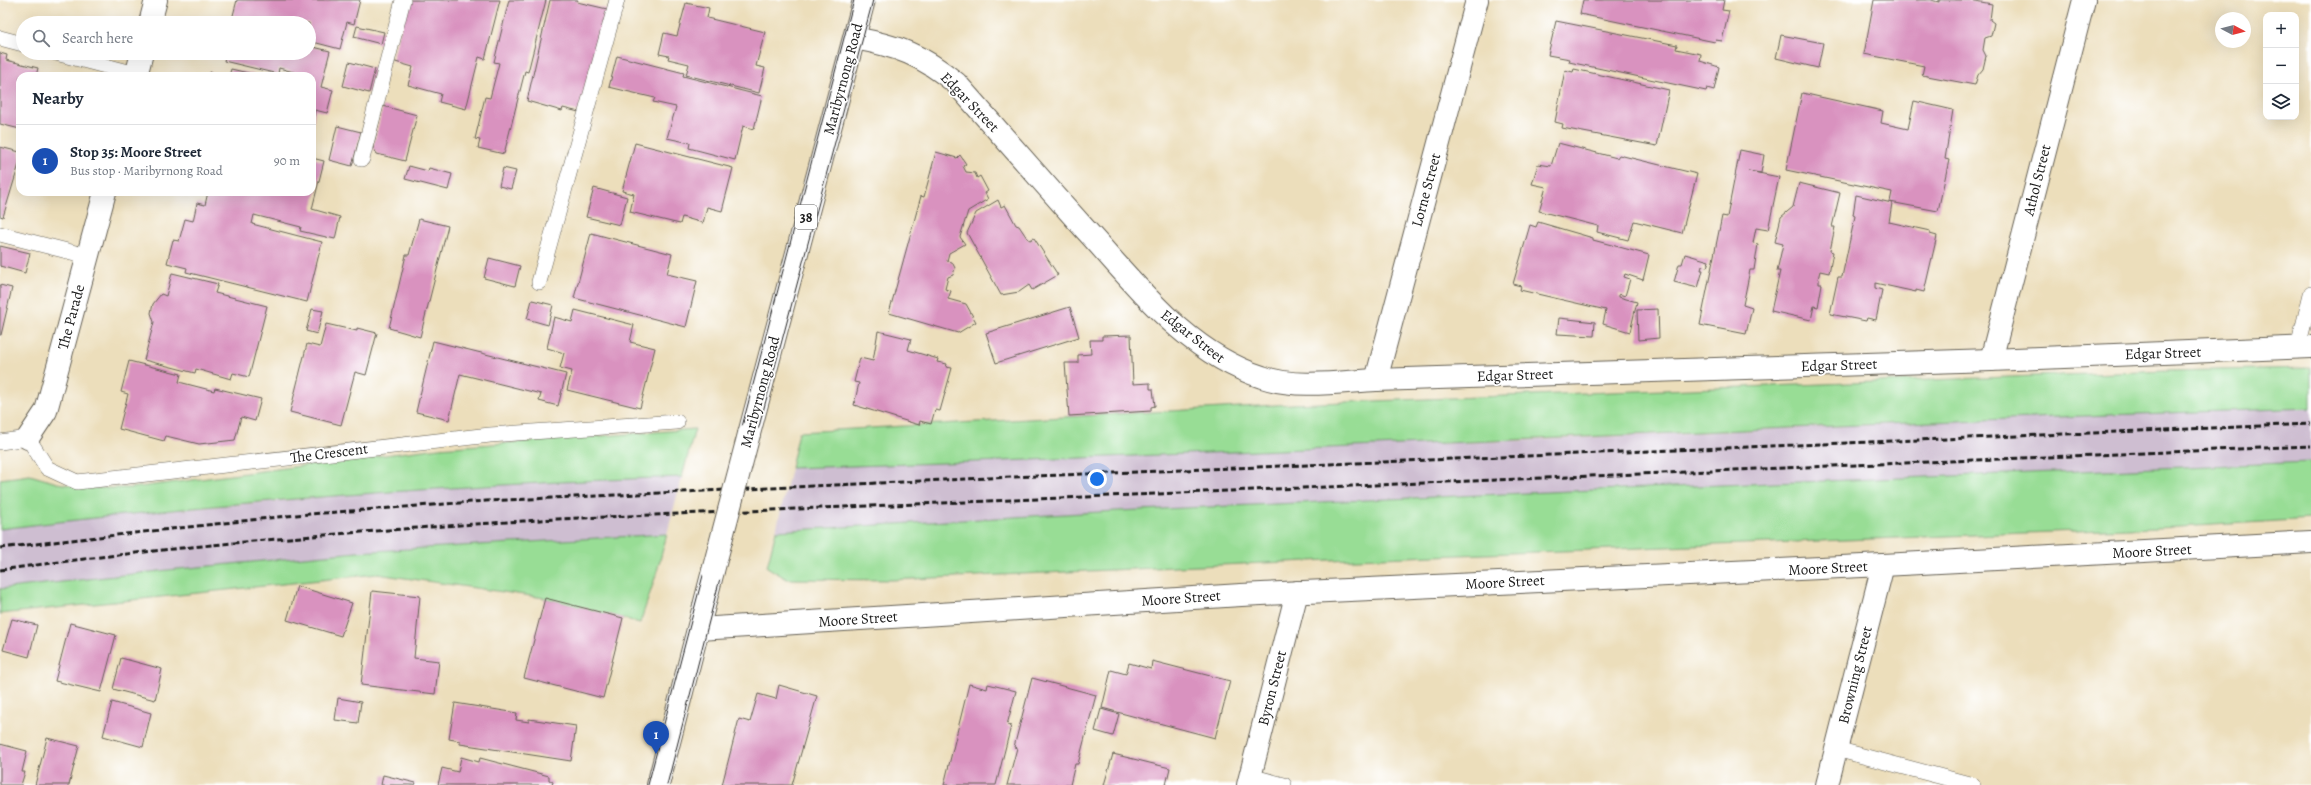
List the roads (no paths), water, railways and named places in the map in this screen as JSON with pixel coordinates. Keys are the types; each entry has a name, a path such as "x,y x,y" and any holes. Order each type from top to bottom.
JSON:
{"street":[{"path":"152,16 156,0"},
{"name":"Maribyrnong Road","path":"658,785 748,434 864,0"},
{"name":"Lorne Street","path":"1376,380 1477,0"},
{"name":"Athol Street","path":"1991,360 2084,0"},
{"name":"Edgar Street","path":"854,38 891,46 912,54 933,65 956,84 1154,305 1195,341 1228,364 1263,378 1310,384 1376,380 1991,360 2305,347"},
{"path":"137,72 140,60"},
{"name":"The Parade","path":"28,438 46,411 104,196"},
{"name":"Moore Street","path":"698,629 1297,592 1883,565 2311,542"},
{"name":"Browning Street","path":"1827,785 1883,565"},
{"name":"Byron Street","path":"1249,781 1297,592"}],"lane":[{"path":"362,158 403,0"},
{"path":"540,282 617,0"},
{"path":"0,38 16,42"},
{"path":"81,60 125,72"},
{"path":"0,234 87,256"},
{"path":"2305,347 2311,294"},
{"name":"The Crescent","path":"28,438 47,468 77,482 490,435 677,422"},
{"path":"0,442 28,438"},
{"path":"1836,749 1973,785"},
{"path":"1249,781 1284,785"}],"tram line":[{"path":"648,785 854,0"},
{"path":"667,785 757,434 873,0"}],"railway":[{"path":"0,548 296,515 486,501 988,478 2311,424"},
{"path":"0,570 208,545 418,528 557,519 2311,446"}],"place":[{"name":"Stop 35: Moore Street","path":"656,754"}]}
